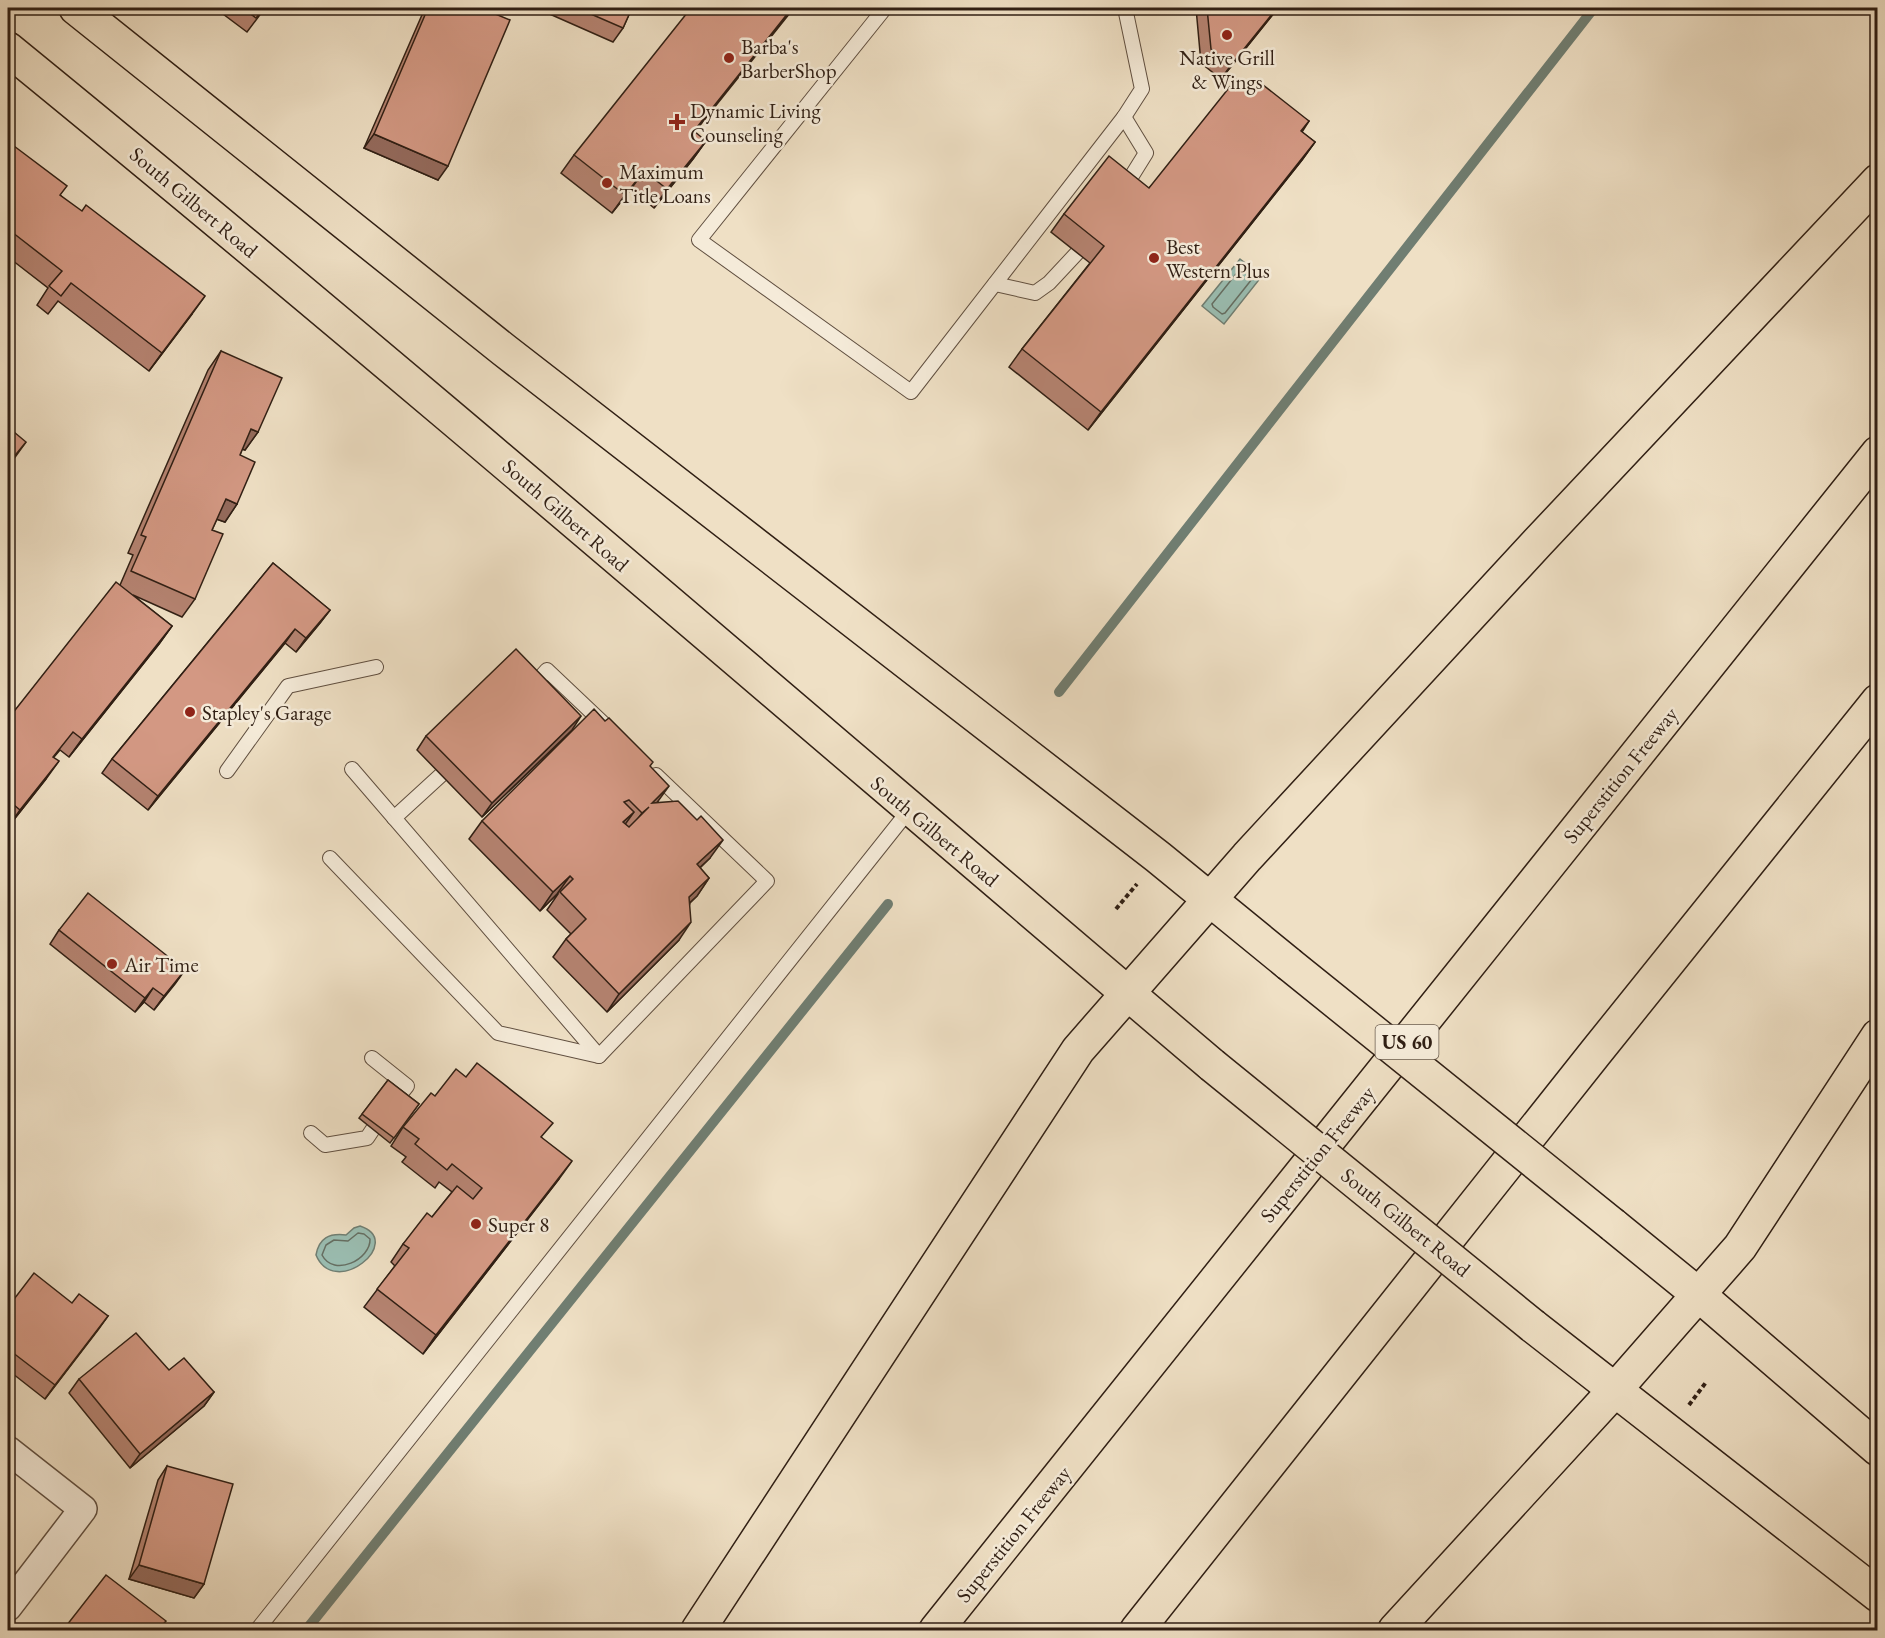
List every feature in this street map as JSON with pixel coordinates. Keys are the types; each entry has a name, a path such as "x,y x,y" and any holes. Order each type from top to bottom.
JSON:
{"main road":[{"path":"76,8 504,350 1210,898 1699,1295 1878,1449"},
{"name":"South Gilbert Road","path":"8,49 200,206 480,441 1212,1065 1614,1391 1878,1595"},
{"path":"698,1630 1078,1050 1210,898 1529,551 1878,181"},
{"name":"Superstition Freeway","path":"936,1630 1878,453"},
{"path":"1137,1630 1878,701"},
{"path":"1395,1630 1614,1391 1740,1247 1878,1036"}],"street":[{"path":"8,1450 82,1509 8,1607"}],"lane":[{"path":"885,8 699,240 911,392 1124,117 1142,89 1125,8"},
{"path":"1120,194 1146,153 1124,117"},
{"path":"995,284 1035,294 1049,283 1077,253"},
{"path":"227,771 288,686 376,667"},
{"path":"531,688 547,670 615,735"},
{"path":"599,1056 767,881 649,767"},
{"path":"352,769 599,1056"},
{"path":"394,818 441,775"},
{"path":"257,1630 910,809"},
{"path":"330,858 498,1033 599,1056"},
{"path":"372,1059 407,1086 399,1096"},
{"path":"311,1133 325,1145 367,1138 373,1129"}],"path":[{"path":"1116,909 1139,881"},
{"path":"1685,1410 1707,1381"}],"water":[{"path":"1240,259 1262,276 1224,324 1202,306"},
{"path":"360,1226 372,1233 375,1243 371,1254 350,1270 337,1272 325,1267 316,1255 322,1241 330,1236 346,1235"}],"building":[{"path":"243,8 264,8 256,18"},
{"path":"428,8 481,8 510,20 448,166 374,134"},
{"path":"577,8 632,8 623,28"},
{"path":"691,8 792,8 694,131 706,141 667,189 644,171 625,195 574,155"},
{"name":"Native Grill & Wings","path":"1207,8 1277,8 1231,65 1211,49"},
{"name":"Best Western Plus","path":"1236,79 1250,90 1258,81 1309,121 1301,131 1315,142 1101,412 1022,349 1104,246 1064,214 1109,156 1149,188"},
{"path":"14,146 67,186 60,195 82,211 86,205 205,296 162,353 71,283 61,296 49,286 62,271 8,229 8,155"},
{"path":"221,351 282,378 258,432 251,429 240,455 255,462 237,504 226,499 212,530 223,534 195,599 131,571 146,537 141,535"},
{"path":"8,427 26,442 8,464"},
{"name":"Stapley's Garage","path":"273,563 330,610 306,638 295,629 158,796 112,759"},
{"path":"116,582 172,626 82,739 73,732 53,757 59,761 20,810 8,800 8,719"},
{"path":"516,649 581,716 492,803 426,736"},
{"path":"594,709 605,721 609,718 653,762 650,766 669,786 652,803 678,801 697,820 701,816 723,840 697,864 709,878 689,897 691,922 619,994 566,939 586,919 560,892 573,879 570,876 553,892 482,821","holes":["629,800 642,813 649,807 629,827 623,822 634,812 624,802"]},
{"name":"Air Time","path":"88,893 185,970 164,996 153,988 145,998 59,930"},
{"name":"Super 8","path":"477,1063 553,1123 541,1137 572,1161 436,1335 377,1289 409,1248 403,1244 427,1213 432,1217 457,1186 473,1199 482,1188 452,1164 447,1170 415,1144 419,1139 403,1127 431,1093 435,1096 456,1069 466,1077"},
{"path":"388,1080 419,1104 394,1138 362,1114"},
{"path":"8,1256 14,1262 8,1270"},
{"path":"34,1273 72,1303 79,1294 108,1316 55,1385 8,1349 8,1307"},
{"path":"136,1333 169,1370 184,1358 214,1392 140,1454 79,1379"},
{"path":"167,1466 233,1484 204,1584 139,1565"},
{"path":"106,1575 166,1621 158,1630 63,1630"}],"waterway":[{"path":"1059,692 1594,8"},
{"path":"306,1630 888,904"}],"place":[{"name":"Native Grill & Wings","path":"1227,35"},
{"name":"Barba's BarberShop","path":"729,58"},
{"name":"Dynamic Living Counseling","path":"677,122"},
{"name":"Maximum Title Loans","path":"607,183"},
{"name":"Best Western Plus","path":"1154,258"},
{"name":"Stapley's Garage","path":"190,712"},
{"name":"Air Time","path":"112,964"},
{"name":"Super 8","path":"476,1224"}]}
